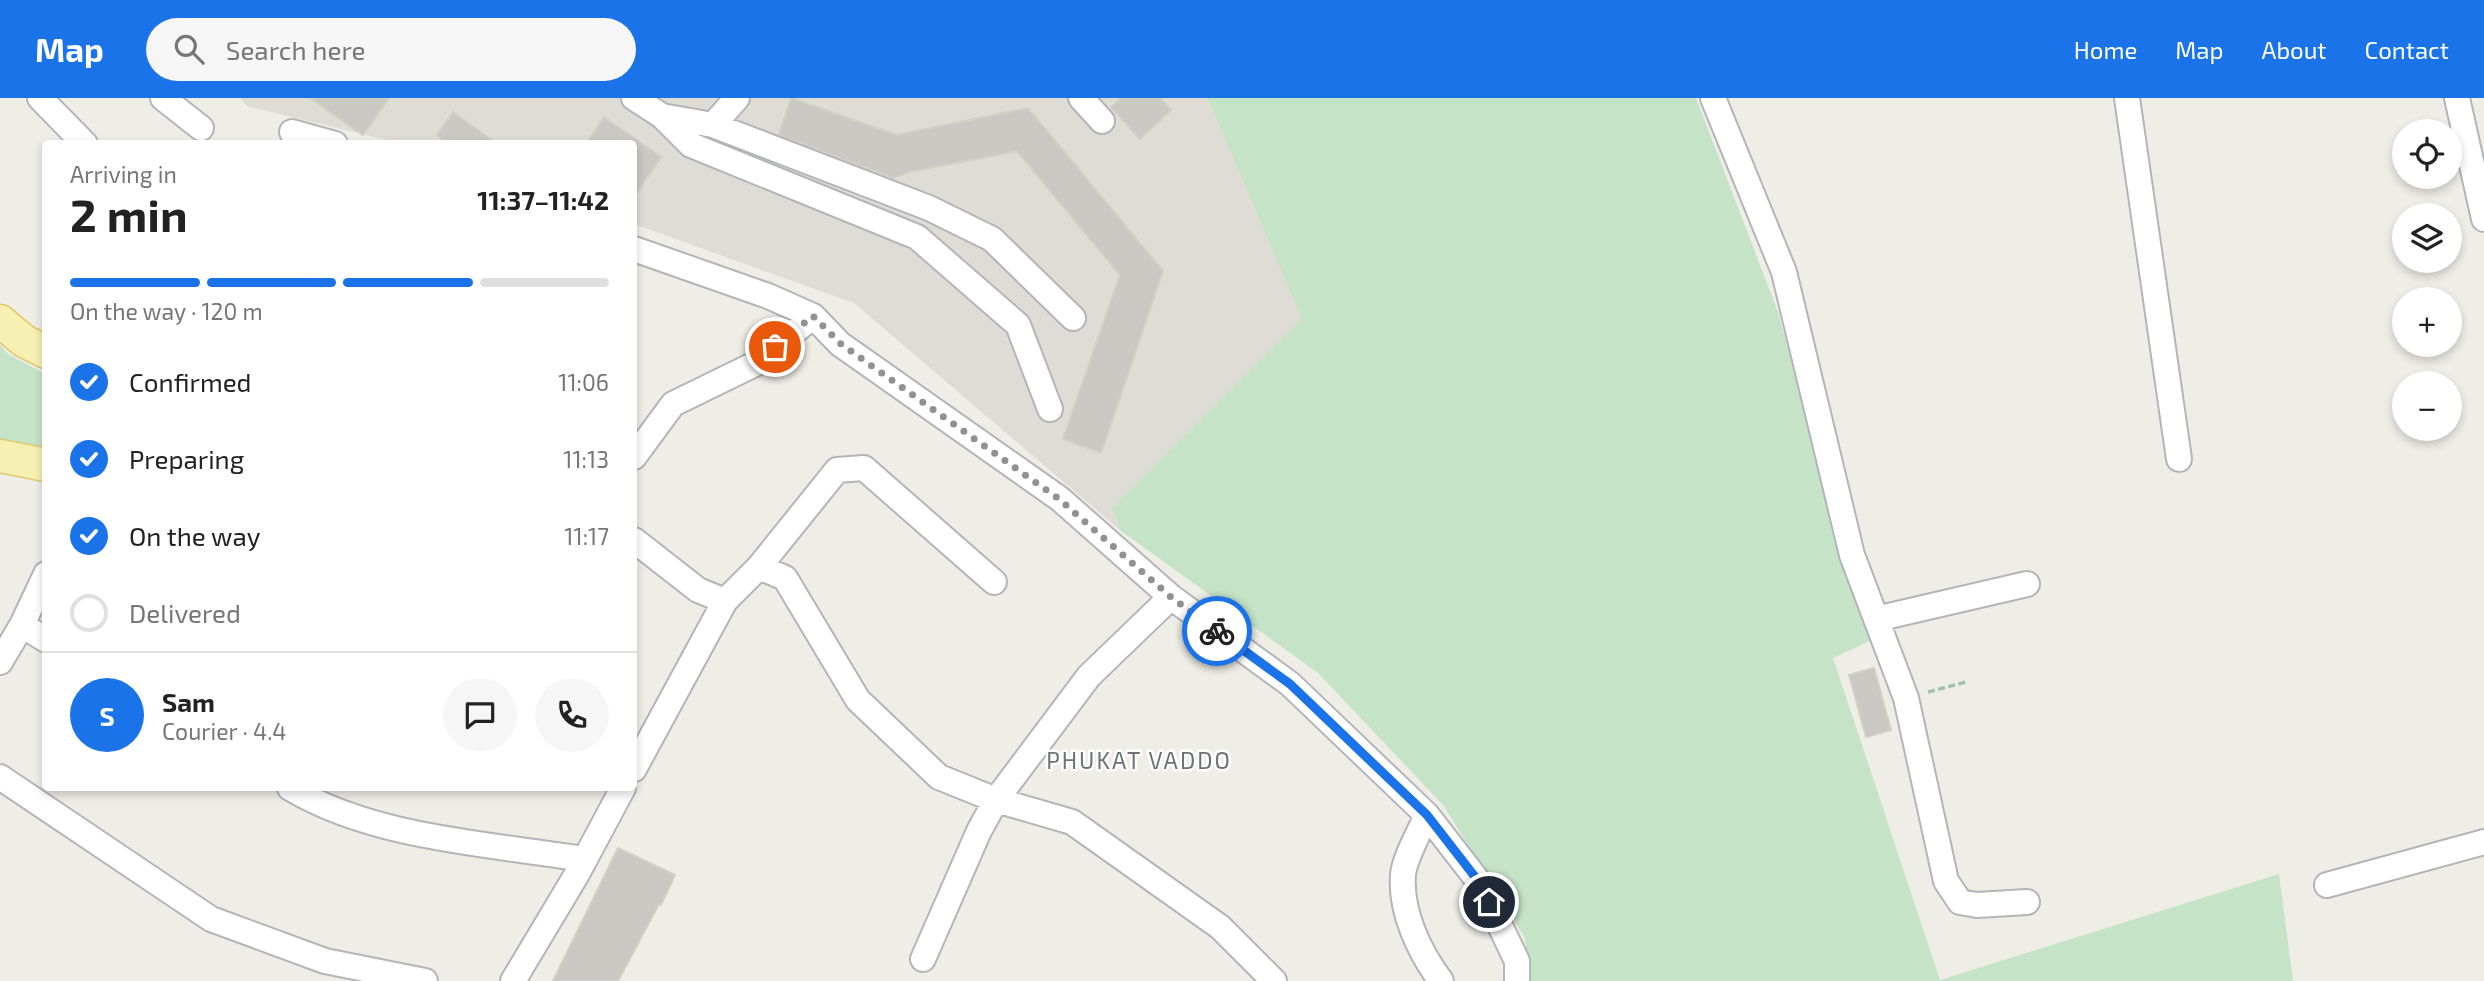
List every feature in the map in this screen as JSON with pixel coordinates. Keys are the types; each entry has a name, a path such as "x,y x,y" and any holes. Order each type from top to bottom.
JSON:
{"main road":[{"path":"0,321 24,341 42,350"},
{"path":"0,456 42,464"}],"street":[{"path":"40,98 81,140"},
{"path":"163,98 201,128"},
{"path":"634,98 662,116 691,145 917,237 1018,325 1050,409"},
{"path":"713,125 737,98"},
{"path":"1081,98 1102,121"},
{"path":"1713,98 1784,272 1853,555 1906,698 1946,881 1959,902 1977,905 2027,902"},
{"path":"2127,98 2179,459"},
{"path":"2457,98 2484,219"},
{"path":"662,116 713,125 929,208 992,239 1073,318"},
{"path":"292,132 321,140"},
{"path":"637,250 768,296 813,316 841,344 1059,499 1171,597 1290,684 1427,815 1479,882 1517,961 1517,981"},
{"path":"637,453 673,404 757,363 813,316"},
{"path":"637,763 725,601 759,567 836,470 864,468 993,582"},
{"path":"637,543 698,590 725,601"},
{"path":"759,567 785,578 858,700 939,776 996,800 1072,822 1220,927 1273,981"},
{"path":"0,663 42,582"},
{"path":"1876,619 2027,584"},
{"path":"923,959 979,831 996,800 1089,676 1171,597"},
{"path":"22,625 42,637"},
{"path":"0,777 211,919 325,961 425,981"},
{"path":"296,791 391,829 584,859"},
{"path":"513,981 621,791"},
{"path":"1427,815 1403,873 1404,900 1413,931 1441,981"},
{"path":"2327,885 2484,842"}],"path":[{"path":"1906,698 1966,682"}],"shaded area":[{"path":"240,98 1227,98 1339,312 1203,501 1121,531 854,303 637,225 637,140 387,140 247,106"}],"green space":[{"path":"1208,98 1696,98 1778,312 1870,641 1833,658 1940,980 2279,874 2293,981 1530,981 1525,938 1444,806 1318,673 1121,531 1112,508 1302,319"},
{"path":"0,345 8,354 42,372 42,447 0,440"}],"building":[{"path":"310,98 389,98 363,135"},
{"path":"791,98 897,135 1028,108 1163,271 1101,453 1063,439 1120,275 1017,151 909,172 893,178 779,135"},
{"path":"1121,98 1160,98 1171,110 1140,139 1111,107"},
{"path":"453,112 492,140 443,140 437,135"},
{"path":"604,117 637,140 589,140"},
{"path":"637,140 661,157 637,193"},
{"path":"1874,668 1891,730 1866,737 1849,675"},
{"path":"618,848 675,875 661,905 659,904 618,981 553,981"}],"way so far":[{"path":"775,347 813,316 841,344 1059,499 1171,597 1217,631"}],"district":[{"name":"PHUKAT VADDO","path":"1139,760"}],"route":[{"path":"1217,631 1290,684 1427,815 1479,882 1489,902"}]}
